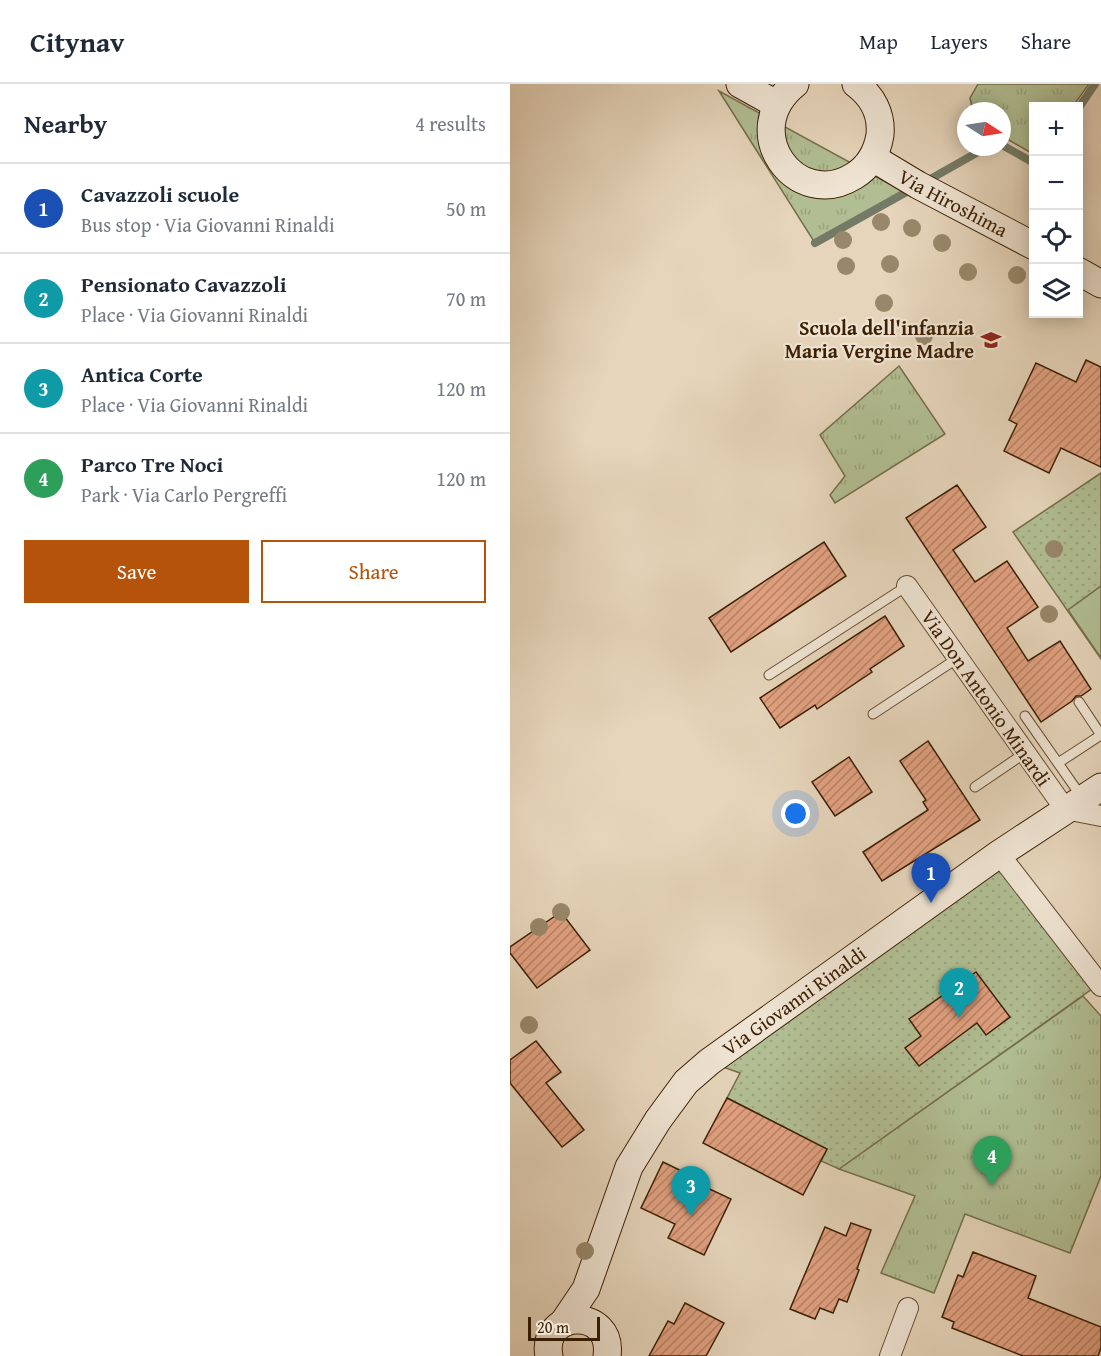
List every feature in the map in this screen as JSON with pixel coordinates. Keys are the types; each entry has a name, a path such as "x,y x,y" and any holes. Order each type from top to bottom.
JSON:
{"street":[{"path":"740,84 777,104"},
{"path":"795,84 785,92 777,104 771,120 771,137 776,153 785,167 798,178 814,184 831,184 847,180 862,171 873,158 879,137 879,115 873,102 856,84"},
{"name":"Via Hiroshima","path":"873,158 964,210 1029,243"},
{"path":"1083,274 1101,284"},
{"name":"Via Don Antonio Minardi","path":"907,586 1025,753 1087,802"},
{"name":"Via Giovanni Rinaldi","path":"599,1256 612,1209 629,1167 658,1120 686,1082 709,1062 999,854 1087,802"},
{"path":"999,854 1098,975"},
{"path":"599,1256 597,1294 600,1329 608,1345 607,1356"},
{"path":"550,1344 586,1289 599,1256"},
{"path":"890,1356 908,1308"},
{"path":"550,1344 572,1320 592,1323 600,1329"}],"lane":[{"path":"769,675 907,586"},
{"path":"873,714 958,658"},
{"path":"1058,763 1101,735 1079,702"},
{"path":"1025,717 1087,802"},
{"path":"975,787 1025,753"}],"green space":[{"path":"978,84 1089,84 1076,102 1029,102 1029,152 1011,141 1011,102 971,102 970,98"},
{"path":"719,91 906,193 815,243"},
{"path":"899,366 945,434 835,503 830,495 845,476 820,435"},
{"path":"1101,473 1101,659 1013,532"},
{"path":"1101,586 1101,658 1068,610"},
{"path":"999,854 1099,984 839,1169 821,1161 827,1149 727,1098 740,1073 709,1062"},
{"path":"1083,996 1101,1016 1101,1176 1070,1253 965,1214 934,1293 881,1273 915,1196 839,1169"}],"building":[{"path":"1086,360 1101,367 1101,467 1061,448 1049,473 1004,451 1017,424 1009,420 1036,363 1076,382"},
{"path":"957,485 986,527 953,550 975,582 1007,561 1038,607 1007,628 1028,661 1060,641 1091,689 1081,696 1076,696 1041,722 906,518"},
{"path":"824,542 846,576 731,652 709,618"},
{"path":"885,616 904,646 870,669 872,672 817,709 815,705 780,728 760,698"},
{"path":"928,741 980,820 882,881 863,852 928,810 923,802 926,800 900,761"},
{"path":"849,757 872,792 835,816 812,782"},
{"path":"561,912 590,950 537,988 510,953 510,947"},
{"path":"976,972 1010,1017 986,1035 977,1023 919,1066 905,1048 921,1036 909,1019"},
{"path":"536,1041 561,1072 546,1083 584,1130 562,1147 510,1083 510,1060"},
{"path":"727,1098 827,1149 803,1195 703,1143"},
{"path":"663,1162 700,1180 699,1184 731,1199 704,1255 668,1238 675,1224 641,1208"},
{"path":"851,1223 871,1230 847,1302 839,1299 833,1313 820,1308 815,1319 790,1309 825,1227 846,1236"},
{"path":"973,1252 1036,1276 1028,1298 1101,1327 1101,1348 1098,1356 1023,1356 952,1328 954,1322 942,1317 958,1275 963,1277"},
{"path":"685,1303 724,1323 706,1356 649,1356 668,1321 674,1324"}],"waterway":[{"path":"1083,102 1095,84"},
{"path":"1011,150 1029,160"},
{"path":"925,182 971,156"},
{"path":"815,243 912,189"}],"place":[{"name":"Scuola dell'infanzia Maria Vergine Madre","path":"991,340"},
{"name":"Cavazzoli scuole","path":"931,903"},
{"name":"Pensionato Cavazzoli","path":"959,1018"},
{"name":"Parco Tre Noci","path":"992,1186"},
{"name":"Antica Corte","path":"691,1216"}]}
